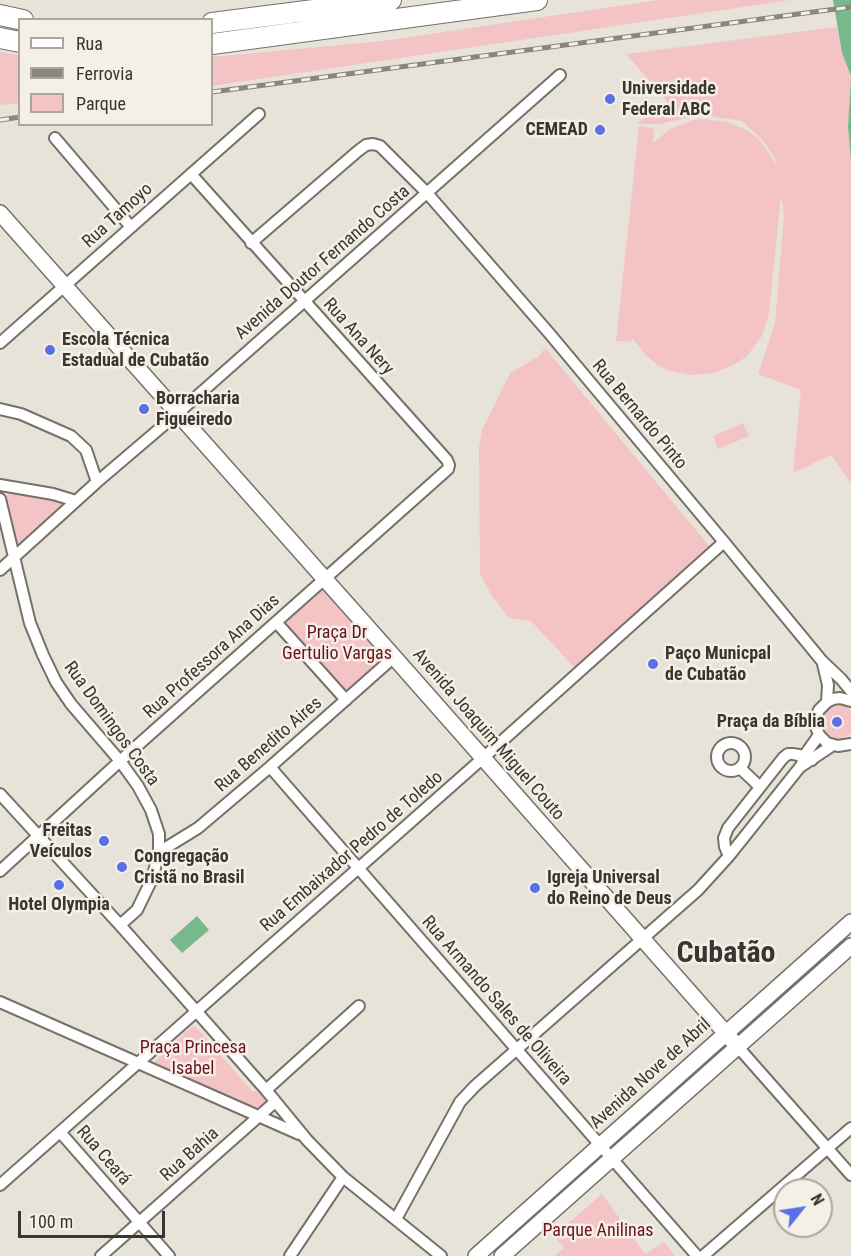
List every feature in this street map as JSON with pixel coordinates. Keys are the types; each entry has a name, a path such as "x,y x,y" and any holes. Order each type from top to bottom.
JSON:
{"highway":[{"path":"213,23 391,0"},
{"path":"213,44 537,0"},
{"path":"0,15 18,19"},
{"path":"0,38 18,42"}],"street":[{"name":"Avenida Doutor Fernando Costa","path":"0,570 560,75"},
{"name":"Rua Tamoyo","path":"0,344 259,114"},
{"path":"55,138 131,227"},
{"name":"Rua Bernardo Pinto","path":"251,243 358,151 366,145 380,146 427,193 549,333 822,661 851,691"},
{"name":"Rua Ana Nery","path":"190,174 447,460 448,469"},
{"name":"Avenida Joaquim Miguel Couto","path":"1,215 326,579 851,1175"},
{"path":"0,409 21,414 70,436 86,450 98,482"},
{"name":"Rua Professora Ana Dias","path":"0,871 448,469"},
{"path":"0,485 53,494 76,501"},
{"name":"Rua Domingos Costa","path":"0,499 30,623 43,655 56,682 71,704 120,761 138,786 151,810 159,834 159,852 152,879 137,910 120,925"},
{"name":"Rua Embaixador Pedro de Toledo","path":"0,1185 724,542"},
{"path":"276,622 346,700"},
{"name":"Rua Benedito Aires","path":"159,852 198,828 394,657"},
{"name":"Rua Bernardo Pinto","path":"822,661 828,685 827,702"},
{"path":"845,746 822,740 815,724 819,710 827,702 840,698 851,701"},
{"path":"396,1219 460,1102 698,890 729,856 805,761 819,735"},
{"path":"805,761 845,746"},
{"path":"729,856 724,838 728,828 759,786 788,754 793,754 805,761"},
{"name":"Rua Armando Sales de Oliveira","path":"270,767 697,1256"},
{"path":"740,768 759,786"},
{"path":"0,794 120,925 266,1090 307,1140 344,1177 441,1256"},
{"name":"Avenida Nove de Abril","path":"476,1256 851,922"},
{"name":"Avenida Nove de Abril","path":"502,1256 851,946"},
{"path":"0,1002 292,1130 307,1140"},
{"path":"266,1090 359,1006"},
{"name":"Rua Bahia","path":"101,1256 275,1102"},
{"path":"703,1256 851,1128"},
{"name":"Rua Ceará","path":"60,1132 169,1256"},
{"path":"290,1256 344,1177"}],"green space":[{"path":"658,0 790,0 213,86 213,57 383,41"},
{"path":"837,27 842,53 851,76 848,127 851,159 851,483 831,455 793,473 801,390 758,374 775,323 784,215 781,196 769,313 762,336 747,356 715,373 691,375 667,370 656,364 632,338 631,342 616,341 639,126 654,128 653,143 670,129 693,120 728,122 750,132 759,140 777,166 774,156 762,140 742,121 702,115 659,124 637,124 667,101 626,54"},
{"path":"0,52 18,55 18,103 0,105"},
{"path":"545,348 710,547 575,668 531,621 509,618 492,596 480,574 479,447 482,430 510,373 539,356"},
{"path":"743,423 749,436 718,449 713,436"},
{"path":"11,492 61,501 62,504 24,539 17,542 5,500"},
{"name":"Praça Dr Gertulio Vargas","path":"323,589 386,657 345,694 283,624"},
{"path":"836,704 851,709 851,734 839,739 829,736 823,728 822,718 827,709"},
{"name":"Praça Princesa Isabel","path":"195,1026 252,1091 261,1093 265,1097 265,1103 261,1107 253,1107 251,1110 155,1068 154,1063 191,1027"},
{"name":"Parque Anilinas","path":"602,1194 645,1254 664,1242 675,1256 555,1256 564,1248 554,1236"}],"shaded area":[{"path":"833,0 851,0 851,76 842,53"},
{"path":"851,76 851,161 848,127"},
{"path":"197,916 209,930 182,953 170,940"}],"railway":[{"path":"213,92 851,7"},
{"path":"0,120 18,117"}],"place":[{"name":"Universidade Federal ABC","path":"610,99"},
{"name":"CEMEAD","path":"600,130"},
{"name":"Escola Técnica Estadual de Cubatão","path":"50,350"},
{"name":"Borracharia Figueiredo","path":"144,409"},
{"name":"Paço Municpal de Cubatão","path":"653,664"},
{"name":"Praça da Bíblia","path":"837,722"},
{"name":"Freitas Veículos","path":"104,841"},
{"name":"Congregação Cristã no Brasil","path":"122,867"},
{"name":"Hotel Olympia","path":"59,885"},
{"name":"Igreja Universal do Reino de Deus","path":"535,888"}],"district":[{"name":"Cubatão","path":"726,954"}]}
